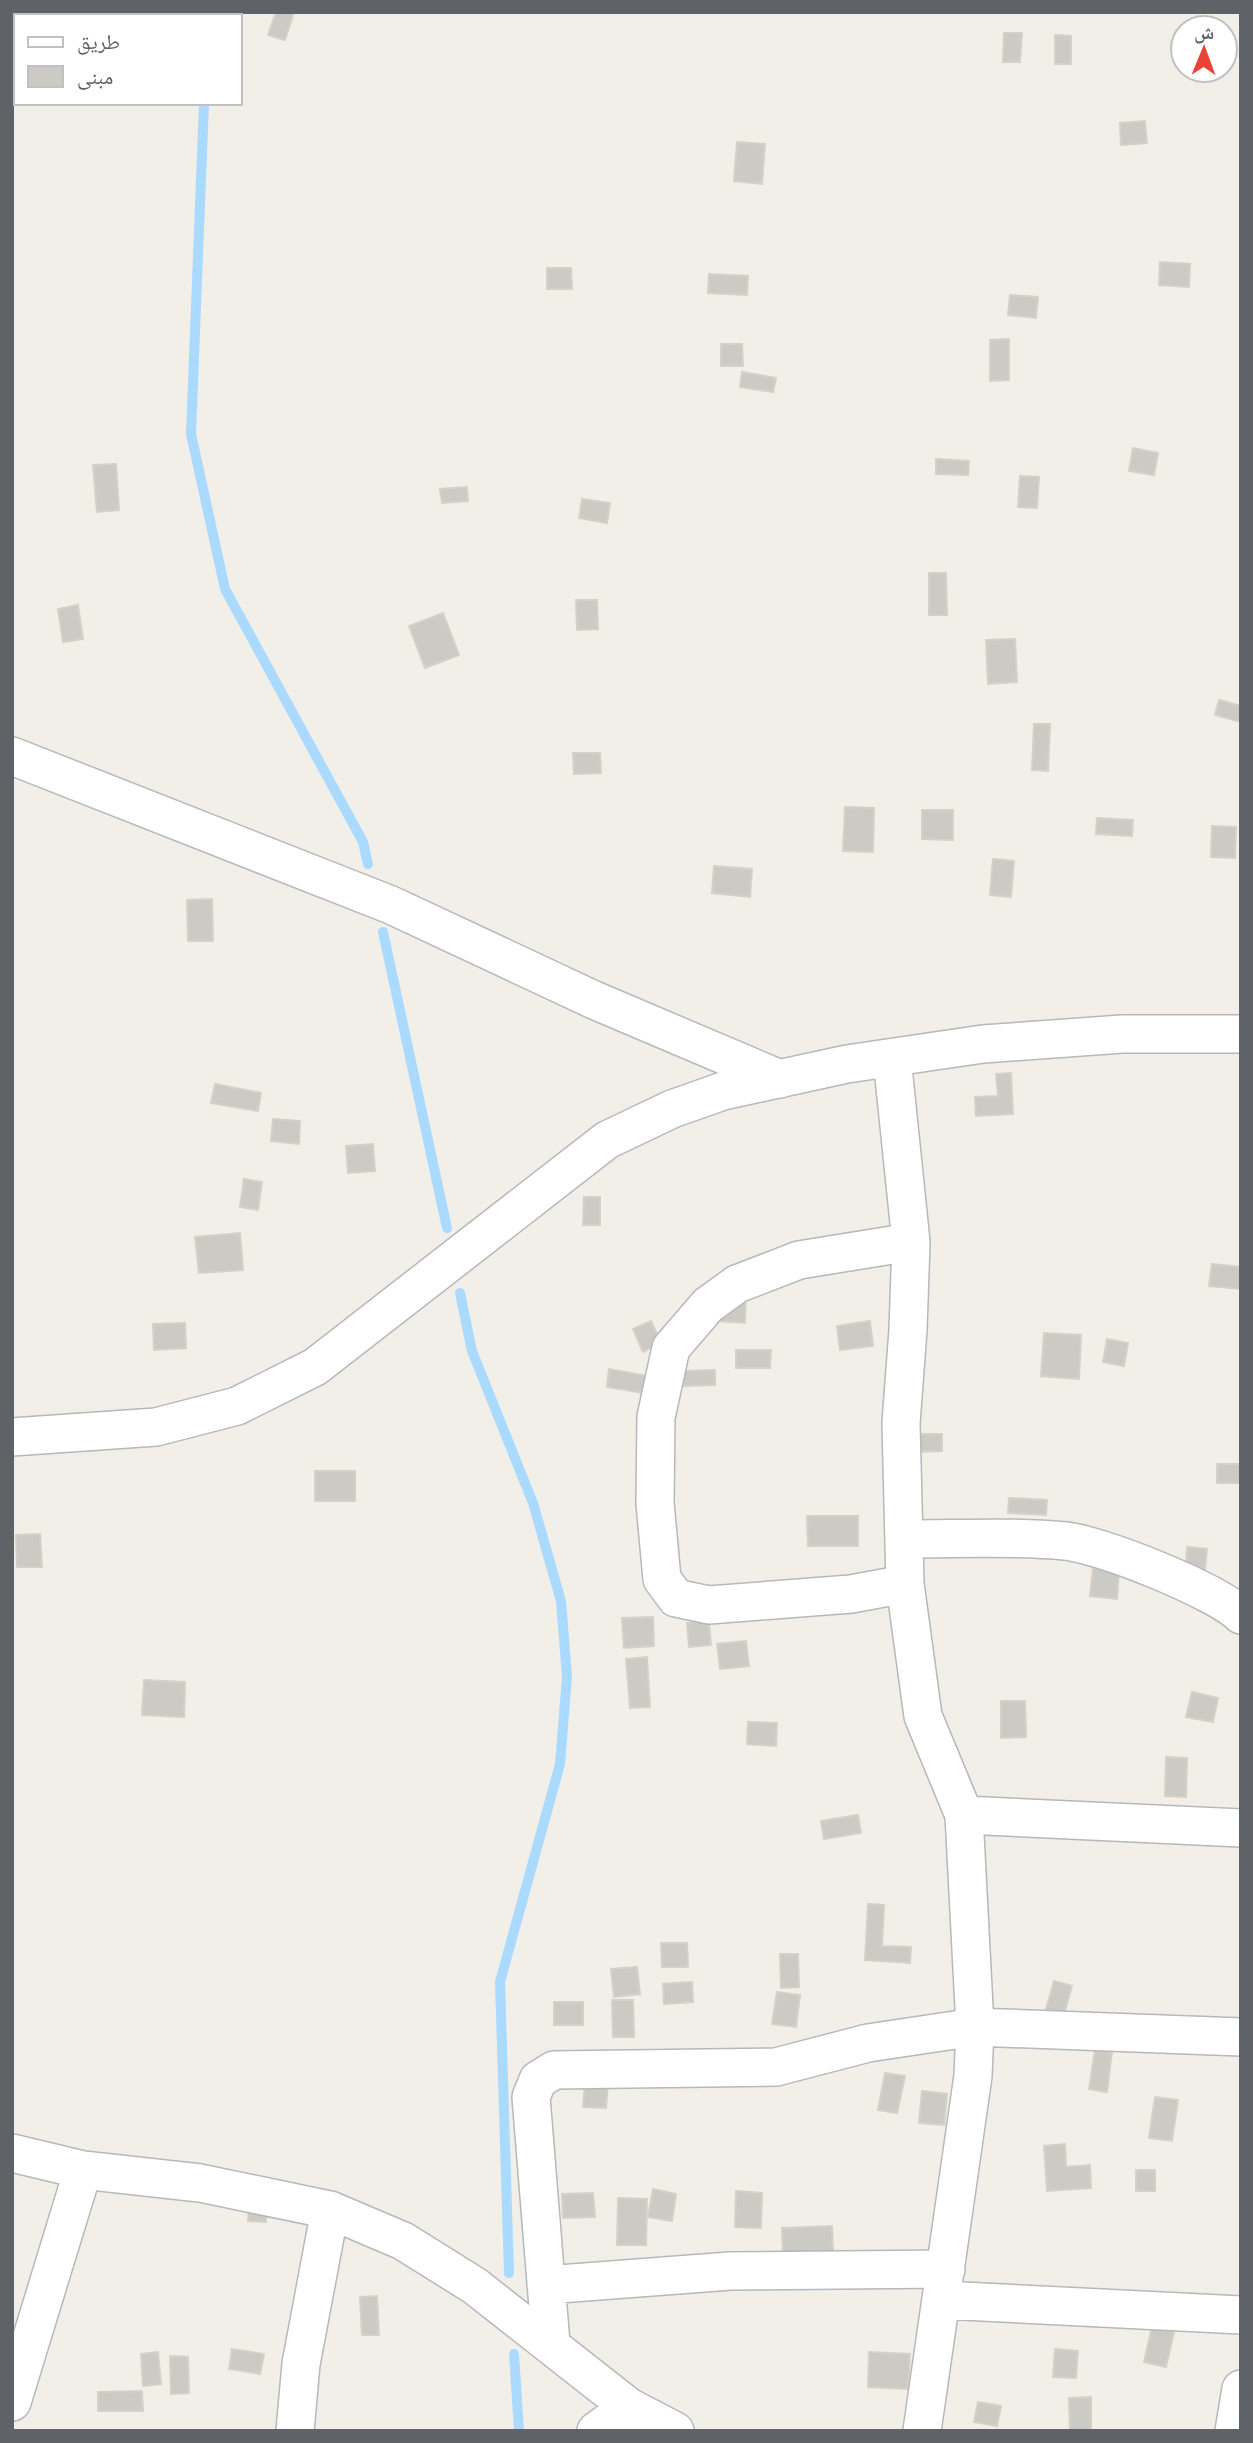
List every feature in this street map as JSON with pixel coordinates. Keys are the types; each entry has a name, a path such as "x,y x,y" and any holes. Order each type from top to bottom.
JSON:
{"street":[{"path":"12,756 391,905 594,1000 780,1079"},
{"path":"12,1437 156,1427 237,1406 315,1367 607,1140 672,1109 723,1091 892,1058 983,1044 1108,1035 1241,1034"},
{"path":"892,1058 911,1242 901,1423 905,1584 923,1716 964,1815 975,2027 973,2076 922,2431"},
{"path":"905,1584 851,1594 709,1605 677,1598 662,1579 655,1503 656,1417 671,1348 708,1305 737,1284 799,1260 911,1242"},
{"path":"905,1539 1068,1541 1156,1570 1229,1603 1241,1615"},
{"path":"964,1815 1241,1828"},
{"path":"551,2344 531,2097 538,2080 554,2070 776,2067 868,2043 975,2027 1241,2036"},
{"path":"12,2152 83,2170 200,2183 330,2210 403,2241 475,2286 629,2407 675,2431"},
{"path":"12,2402 83,2170"},
{"path":"295,2431 301,2364 330,2210"},
{"path":"546,2285 730,2271 944,2285 1241,2315"},
{"path":"1234,2431 1241,2389"},
{"path":"596,2431 629,2407"}],"building":[{"path":"276,12 294,12 285,40 268,35"},
{"path":"1004,33 1022,33 1020,62 1003,62"},
{"path":"1055,35 1071,36 1071,64 1055,64"},
{"path":"1145,121 1147,143 1121,145 1120,123"},
{"path":"737,142 765,144 762,184 734,181"},
{"path":"1160,262 1190,264 1189,287 1159,285"},
{"path":"547,268 571,268 572,289 547,289"},
{"path":"709,274 748,276 747,295 708,293"},
{"path":"1010,295 1038,297 1036,318 1008,315"},
{"path":"1009,339 1009,380 990,381 990,340"},
{"path":"721,344 742,344 743,366 721,366"},
{"path":"742,372 776,378 773,392 740,387"},
{"path":"1133,448 1158,453 1154,475 1129,471"},
{"path":"936,459 969,461 968,475 936,474"},
{"path":"116,464 119,510 97,512 93,465"},
{"path":"1020,476 1039,477 1037,508 1018,507"},
{"path":"467,487 468,501 442,503 440,489"},
{"path":"582,499 610,503 607,523 579,518"},
{"path":"929,573 946,573 947,615 929,615"},
{"path":"576,600 597,600 598,629 577,630"},
{"path":"78,605 83,639 63,642 58,609"},
{"path":"443,613 459,655 425,668 409,626"},
{"path":"1015,639 1017,682 988,684 986,640"},
{"path":"1219,700 1241,706 1241,722 1215,715"},
{"path":"1034,724 1050,724 1048,771 1032,770"},
{"path":"573,753 600,753 601,773 574,774"},
{"path":"845,807 874,808 873,852 843,851"},
{"path":"922,810 953,810 953,840 922,839"},
{"path":"1097,818 1133,820 1132,836 1096,834"},
{"path":"1212,826 1236,827 1235,858 1211,857"},
{"path":"993,859 1014,861 1011,897 990,895"},
{"path":"714,866 752,869 750,897 712,893"},
{"path":"212,899 213,941 188,941 187,900"},
{"path":"1011,1073 1013,1114 976,1116 975,1097 998,1096 996,1074"},
{"path":"215,1084 261,1093 258,1111 211,1103"},
{"path":"273,1119 300,1121 299,1144 271,1141"},
{"path":"373,1144 375,1171 348,1173 346,1146"},
{"path":"244,1179 262,1182 258,1210 240,1207"},
{"path":"584,1197 600,1197 600,1225 583,1225"},
{"path":"240,1233 243,1270 199,1273 195,1237"},
{"path":"1212,1264 1241,1267 1241,1289 1209,1286"},
{"path":"720,1287 746,1288 745,1323 719,1321"},
{"path":"651,1321 661,1343 643,1352 633,1329"},
{"path":"870,1321 873,1346 840,1350 837,1326"},
{"path":"185,1323 186,1348 154,1350 153,1324"},
{"path":"1044,1333 1081,1335 1079,1379 1041,1376"},
{"path":"1107,1339 1128,1343 1124,1366 1103,1362"},
{"path":"736,1350 771,1350 770,1368 736,1368"},
{"path":"609,1369 647,1376 644,1393 607,1387"},
{"path":"715,1370 715,1385 684,1386 683,1371"},
{"path":"917,1434 942,1434 942,1451 918,1452"},
{"path":"1217,1464 1241,1464 1241,1483 1217,1483"},
{"path":"315,1471 355,1471 355,1501 315,1501"},
{"path":"1009,1498 1047,1500 1046,1515 1008,1513"},
{"path":"807,1516 858,1516 858,1546 808,1546"},
{"path":"40,1534 42,1567 17,1567 16,1535"},
{"path":"1187,1547 1207,1549 1204,1579 1185,1578"},
{"path":"1093,1568 1119,1570 1117,1599 1090,1596"},
{"path":"653,1617 654,1646 624,1648 622,1618"},
{"path":"709,1621 711,1645 689,1647 687,1623"},
{"path":"746,1641 749,1666 720,1669 717,1644"},
{"path":"647,1657 650,1707 630,1708 626,1659"},
{"path":"144,1680 185,1682 184,1717 142,1715"},
{"path":"1192,1692 1218,1698 1213,1722 1186,1717"},
{"path":"1001,1701 1025,1701 1026,1737 1001,1738"},
{"path":"748,1722 777,1723 776,1746 747,1744"},
{"path":"1166,1757 1187,1758 1186,1797 1165,1796"},
{"path":"858,1815 861,1833 824,1839 821,1821"},
{"path":"868,1904 884,1905 882,1946 911,1947 910,1963 865,1960"},
{"path":"661,1943 687,1943 688,1967 662,1967"},
{"path":"780,1954 798,1954 799,1987 781,1988"},
{"path":"637,1967 640,1994 614,1997 611,1969"},
{"path":"1054,1981 1072,1986 1062,2021 1044,2016"},
{"path":"692,1982 693,2002 664,2004 663,1984"},
{"path":"777,1992 800,1995 796,2027 772,2024"},
{"path":"612,2000 633,2000 634,2037 613,2037"},
{"path":"554,2002 583,2002 583,2025 554,2025"},
{"path":"1095,2050 1112,2052 1107,2092 1089,2089"},
{"path":"885,2073 905,2076 897,2113 878,2110"},
{"path":"585,2082 608,2083 606,2108 583,2107"},
{"path":"922,2091 947,2094 944,2125 919,2123"},
{"path":"1155,2097 1178,2100 1172,2141 1149,2138"},
{"path":"1065,2144 1066,2167 1090,2165 1091,2188 1047,2191 1044,2146"},
{"path":"1136,2170 1155,2170 1155,2191 1136,2191"},
{"path":"653,2189 676,2194 672,2221 648,2217"},
{"path":"736,2191 762,2193 761,2228 735,2227"},
{"path":"593,2193 595,2217 563,2218 562,2194"},
{"path":"250,2195 267,2196 266,2222 248,2221"},
{"path":"618,2198 647,2199 646,2245 617,2245"},
{"path":"832,2226 833,2252 783,2254 782,2228"},
{"path":"377,2296 379,2335 362,2335 360,2297"},
{"path":"1152,2327 1174,2332 1166,2367 1144,2362"},
{"path":"232,2349 264,2354 260,2374 229,2369"},
{"path":"1055,2349 1078,2351 1076,2378 1053,2377"},
{"path":"158,2352 161,2384 143,2386 141,2354"},
{"path":"869,2352 910,2354 908,2389 868,2387"},
{"path":"170,2356 188,2357 189,2393 171,2394"},
{"path":"142,2391 143,2411 98,2411 98,2392"},
{"path":"1091,2397 1091,2431 1070,2431 1069,2398"},
{"path":"978,2402 1001,2406 997,2426 974,2422"}],"waterway":[{"path":"204,105 191,434 225,589 363,842 368,864"},
{"path":"383,932 447,1228"},
{"path":"460,1293 472,1351 533,1503 561,1601 567,1677 560,1764 500,1982 509,2273"},
{"path":"514,2354 519,2431"}]}
